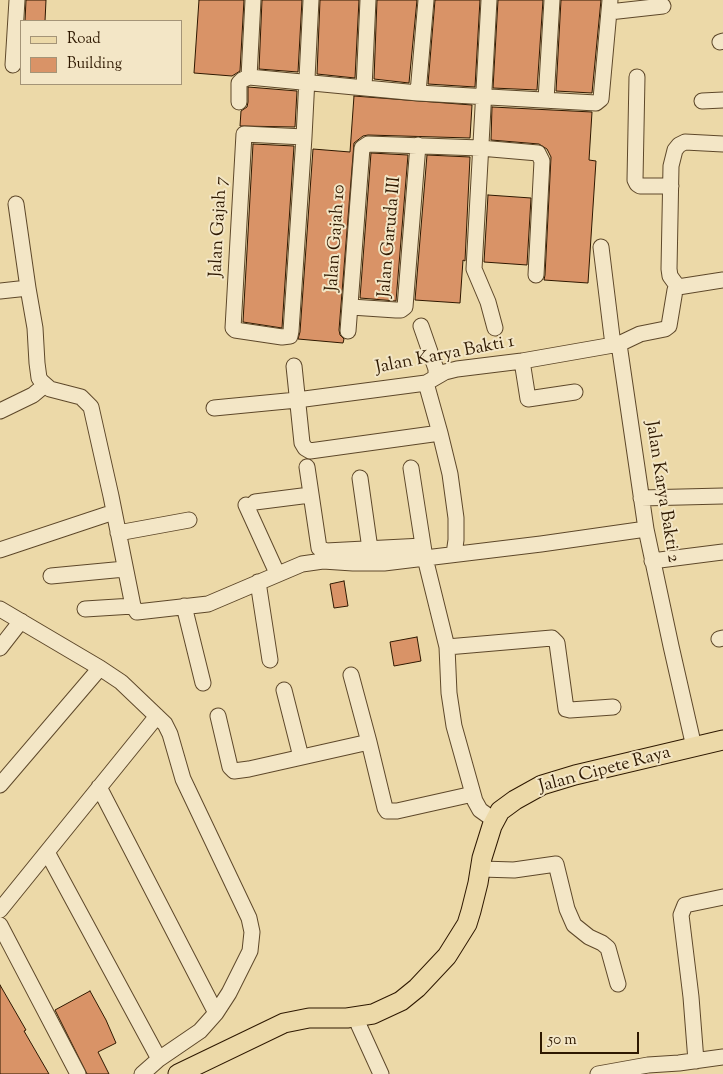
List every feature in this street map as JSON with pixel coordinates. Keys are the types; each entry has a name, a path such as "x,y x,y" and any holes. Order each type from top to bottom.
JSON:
{"main road":[{"name":"Jalan Cipete Raya","path":"178,1074 278,1025 310,1018 355,1017 373,1014 401,1001 417,988 431,975 454,946 467,924 489,834 494,820 506,806 542,785 575,775 723,740"}],"street":[{"path":"13,64 17,0"},
{"path":"249,77 253,0"},
{"path":"304,137 311,0"},
{"path":"364,88 368,0"},
{"path":"418,92 426,0"},
{"path":"489,0 474,269 488,302 495,328"},
{"path":"546,100 552,0"},
{"path":"239,102 239,83 249,77 483,97 596,103 601,99 609,6 662,6"},
{"path":"637,77 635,180 640,186 671,186"},
{"path":"702,101 723,100"},
{"name":"Jalan Gajah 7","path":"244,134 304,137 291,334 290,336 282,337 235,330 233,328 244,134"},
{"path":"723,144 685,142 675,150 671,166 669,273 678,287 723,280"},
{"name":"Jalan Gajah 10","path":"348,332 362,148 368,144 418,145"},
{"path":"418,145 536,152 542,158 536,275"},
{"name":"Jalan Garuda III","path":"351,307 401,310 405,306 418,145"},
{"path":"16,204 35,328 40,378 45,386 57,392 81,397 91,407 132,606 135,610 140,612 208,604 277,573 302,564 313,562 384,563 424,552"},
{"name":"Jalan Karya Bakti 2","path":"602,248 646,529 670,646 694,747"},
{"name":"Jalan Karya Bakti 1","path":"214,408 298,400 431,380 457,369 522,361 616,344 640,334 665,329 669,326 675,290 678,287"},
{"path":"0,290 28,288"},
{"path":"421,326 436,368 431,380 440,434 450,474 456,518 454,554"},
{"path":"522,361 528,399 575,392"},
{"path":"294,366 302,443 310,451 440,434"},
{"path":"0,411 32,395 45,386"},
{"path":"307,467 319,548 326,551 370,549 454,554 646,529"},
{"path":"411,468 424,552 447,647 449,693 454,726 473,794 480,810 494,820"},
{"path":"360,478 370,549"},
{"path":"277,573 251,503 310,494"},
{"path":"641,498 723,496"},
{"path":"0,550 114,512"},
{"path":"118,533 189,520"},
{"path":"652,561 723,552"},
{"path":"51,576 125,568"},
{"path":"258,582 270,660"},
{"path":"85,609 132,606"},
{"path":"184,606 203,683"},
{"path":"0,609 121,682 168,729 183,779 249,918 252,932 250,951 229,993 216,1013 200,1031 159,1059 142,1074"},
{"path":"0,648 21,621"},
{"path":"447,647 552,638 557,643 566,709 613,707"},
{"path":"0,785 100,668"},
{"path":"351,675 387,811 397,811 473,794"},
{"path":"284,690 301,757"},
{"path":"0,910 157,716"},
{"path":"218,716 230,767 233,770 249,769 369,742"},
{"path":"99,787 216,1013"},
{"path":"48,852 159,1059"},
{"path":"480,869 514,870 556,864 567,909 574,925 589,937 602,942 608,948 618,984"},
{"path":"696,1061 691,997 681,915 685,905 723,897"},
{"path":"0,925 78,1074"},
{"path":"355,1017 381,1074"},
{"path":"598,1074 648,1065 680,1069 696,1061 723,1057"}],"building":[{"path":"26,0 46,0 45,20 25,20"},
{"path":"199,0 244,0 240,71 232,76 194,73"},
{"path":"262,0 302,0 298,72 259,69"},
{"path":"320,0 359,0 355,78 317,74"},
{"path":"377,0 417,0 409,83 374,79"},
{"path":"435,0 480,0 475,87 428,84"},
{"path":"498,0 543,0 537,90 493,88"},
{"path":"561,0 601,0 592,93 556,91"},
{"path":"248,87 297,91 295,127 240,126 241,111 247,107"},
{"path":"354,96 472,105 470,138 368,135 363,136 354,143 339,330 340,335 344,339 343,343 298,339 313,149 350,152"},
{"path":"492,107 592,112 589,160 596,161 588,283 544,280 551,157 547,149 539,144 491,140"},
{"path":"253,144 294,146 282,328 243,322"},
{"path":"371,153 408,155 396,301 360,298"},
{"path":"427,155 470,157 465,261 463,260 460,303 415,300"},
{"path":"488,195 531,198 527,265 484,262"},
{"path":"344,581 348,606 334,608 330,584"},
{"path":"417,637 421,661 394,666 390,642"},
{"path":"0,985 26,1030 24,1031 49,1074 0,1074"},
{"path":"90,991 116,1043 98,1052 109,1074 87,1074 55,1010"}]}
